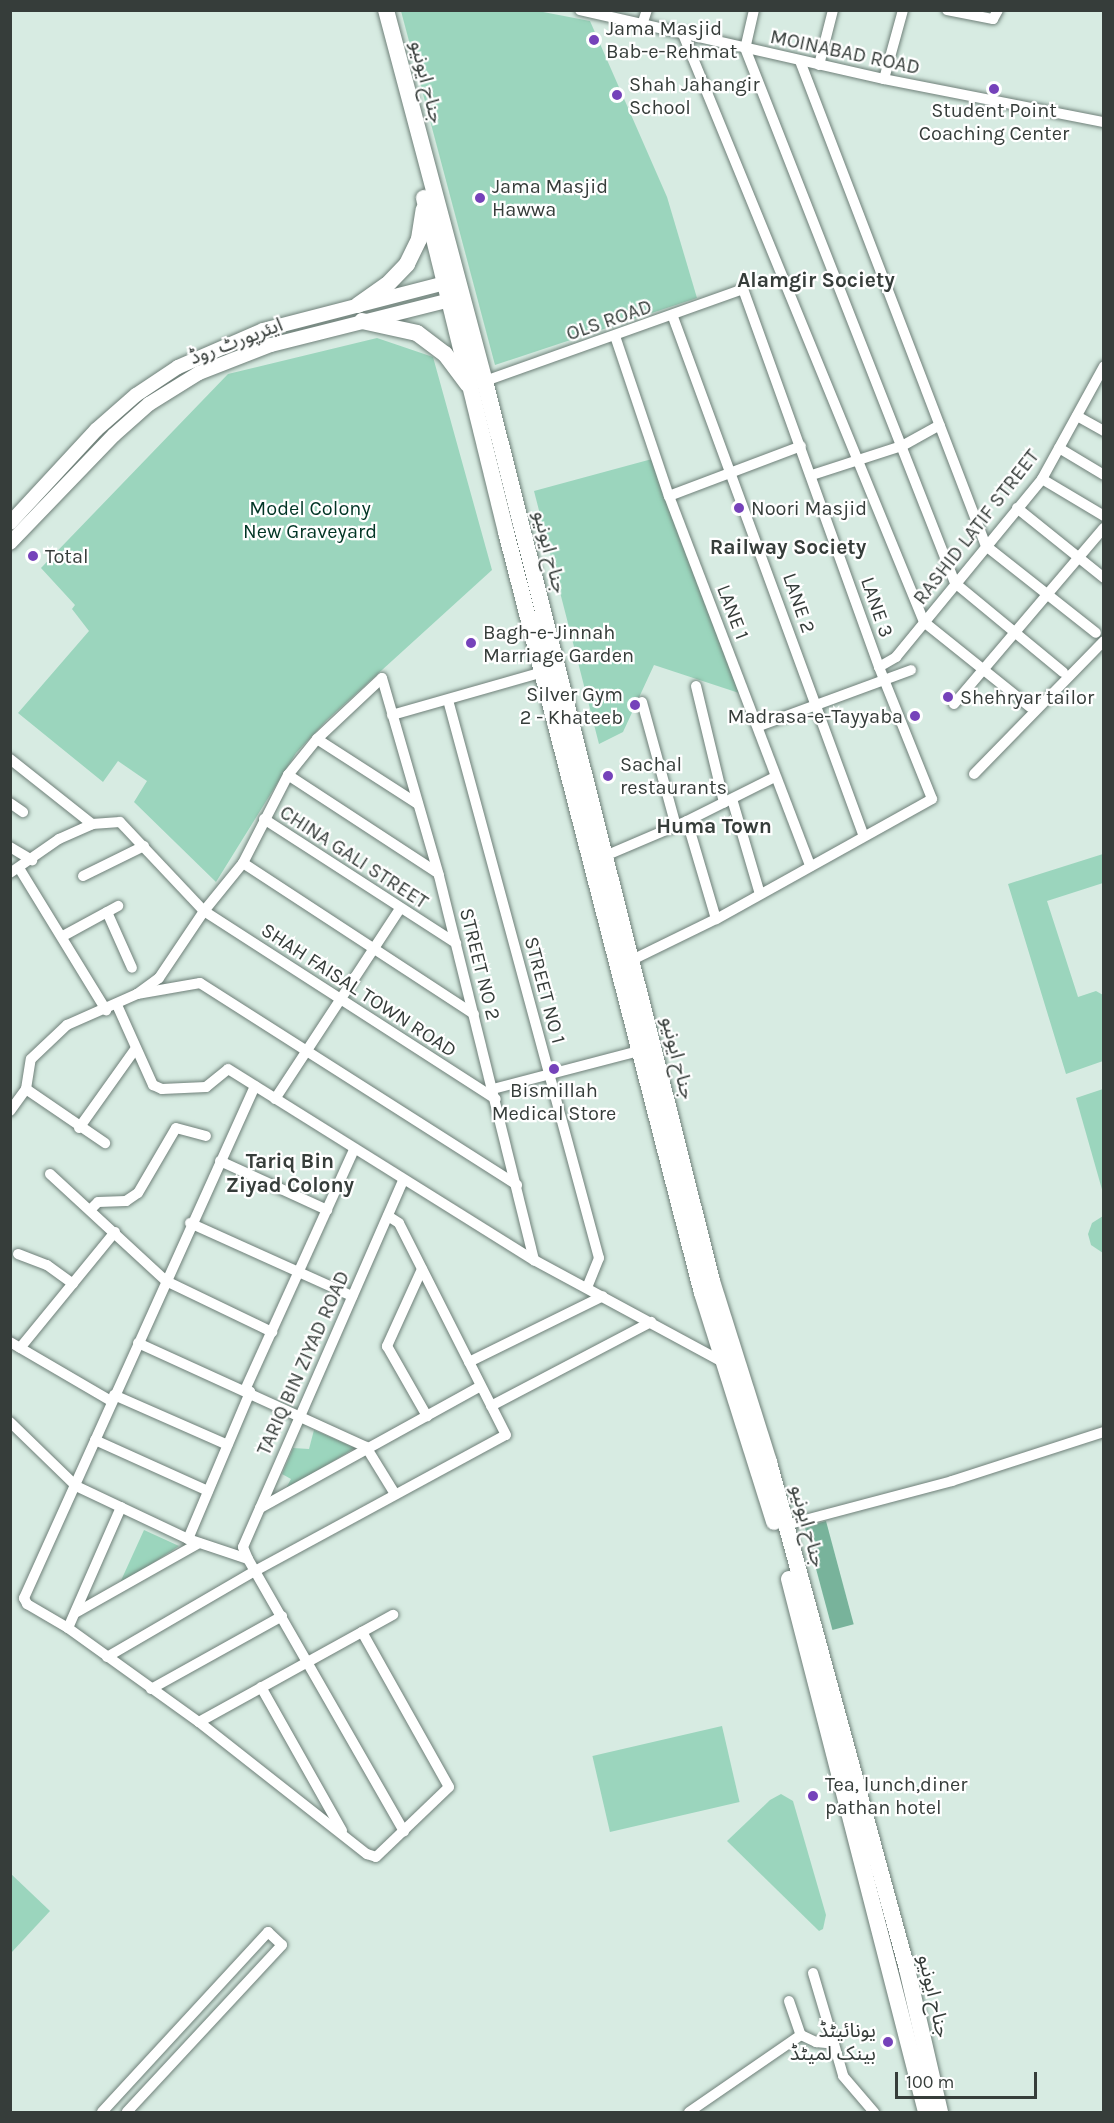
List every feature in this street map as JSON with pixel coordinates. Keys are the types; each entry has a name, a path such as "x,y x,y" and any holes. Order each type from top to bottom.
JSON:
{"highway":[{"name":"جناح ایونیو","path":"376,10 445,283 456,299"},
{"name":"جناح ایونیو","path":"387,10 456,299 632,960 712,1281 786,1525 907,1969 932,2108"},
{"path":"425,202 418,239 407,264 360,313 401,327 429,341 478,385"},
{"name":"جناح ایونیو","path":"478,385 543,672 639,1051 723,1362 773,1516 932,2108"}],"main road":[{"name":"ایئرپورٹ روڈ","path":"10,543 114,435 150,404 199,373 445,283"},
{"name":"ایئرپورٹ روڈ","path":"10,523 96,430 136,395 178,367 263,330 456,299"}],"street":[{"name":"MOINABAD ROAD","path":"580,10 884,79 1104,122"},
{"path":"642,25 647,10"},
{"path":"754,10 745,48 955,583 1063,672"},
{"path":"819,65 833,10"},
{"path":"884,79 903,10"},
{"path":"947,10 993,19 998,10"},
{"path":"684,34 924,622 1030,707"},
{"path":"800,61 986,546 1100,637 974,774"},
{"name":"OLS ROAD","path":"478,385 743,290"},
{"name":"LANE 3","path":"743,290 812,475 879,667 887,681 932,799 863,834"},
{"name":"LANE 2","path":"673,317 863,834"},
{"name":"LANE 1","path":"615,336 669,496 759,726 775,777 810,866"},
{"name":"RASHID LATIF STREET","path":"879,667 896,657 1042,479 1077,416 1099,385 1104,366"},
{"path":"1077,416 1104,430"},
{"path":"812,475 902,446 940,425"},
{"path":"669,496 732,475 801,446"},
{"path":"1059,448 1104,475"},
{"path":"1042,479 1104,516"},
{"path":"1017,508 1104,578"},
{"path":"954,704 1104,528"},
{"path":"759,726 887,681 911,670"},
{"path":"392,715 543,672"},
{"name":"STREET NO 2","path":"317,739 382,678 438,873 495,1094 534,1260"},
{"path":"696,686 728,801 760,894"},
{"name":"STREET NO 1","path":"448,700 599,1258 587,1287"},
{"path":"642,702 676,826"},
{"path":"10,1111 26,1089 31,1059 67,1025 137,994 159,978 204,911 243,863 288,775 317,739 418,804"},
{"path":"10,759 92,824 59,839 15,871 111,1007 136,1048 153,1085 162,1089 206,1087 228,1069 403,1181 534,1260 723,1362"},
{"path":"288,775 438,873"},
{"path":"604,856 687,821 775,777"},
{"path":"10,802 23,812"},
{"name":"CHINA GALI STREET","path":"264,819 400,909 456,943"},
{"path":"687,821 717,919"},
{"name":"SHAH FAISAL TOWN ROAD","path":"92,824 120,822 204,911 340,1001 495,1094"},
{"path":"632,960 717,919 863,834"},
{"path":"83,876 144,846"},
{"path":"10,847 32,860"},
{"path":"243,863 474,1014"},
{"path":"63,936 118,906"},
{"path":"275,1099 400,909"},
{"path":"107,912 132,968"},
{"path":"137,994 200,983 517,1185"},
{"path":"79,1128 136,1048"},
{"path":"495,1094 639,1051"},
{"path":"255,1086 190,1223 112,1398 76,1486 24,1598 27,1604 68,1628 199,1722 345,1837 376,1857 449,1787 362,1632"},
{"path":"26,1089 79,1128 105,1143"},
{"path":"90,1210 98,1202 126,1201 138,1192 176,1128 206,1136"},
{"path":"188,1539 272,1332 354,1150"},
{"path":"220,1161 327,1210"},
{"path":"50,1174 166,1281 272,1332"},
{"name":"TARIQ BIN ZIYAD ROAD","path":"248,1559 243,1547 403,1181"},
{"path":"107,1657 255,1571 506,1435 399,1223 388,1216"},
{"path":"190,1223 352,1296"},
{"path":"115,1232 73,1284 13,1345 112,1398 228,1444"},
{"path":"18,1254 47,1265 73,1284"},
{"path":"422,1269 387,1346 427,1416"},
{"path":"469,1362 603,1296"},
{"path":"491,1406 651,1322"},
{"path":"138,1343 248,1391 366,1447 395,1494"},
{"path":"259,1508 366,1447 481,1386"},
{"path":"10,1422 76,1486 188,1539 248,1559 404,1831"},
{"path":"786,1525 952,1481 1104,1432"},
{"path":"95,1440 208,1491"},
{"path":"68,1628 122,1507"},
{"path":"77,1612 199,1543"},
{"path":"199,1722 393,1615"},
{"path":"151,1689 282,1616"},
{"path":"261,1687 345,1837"},
{"path":"102,2112 268,1932 282,1945 127,2112"},
{"path":"813,1973 843,2076 874,2112"},
{"path":"789,2001 801,2035 816,2042 834,2044"},
{"path":"690,2112 801,2035"},
{"path":"168,2040 182,2052"}],"green space":[{"path":"401,11 538,11 590,21 667,197 697,298 495,365"},
{"name":"Model Colony New Graveyard","path":"377,338 433,357 492,570 327,720 296,753 216,882 134,802 147,781 118,761 103,782 18,713 89,631 72,609 75,605 41,568 228,374"},
{"path":"652,459 739,693 654,665 623,732 599,744 534,491"},
{"path":"1103,854 1103,883 1047,901 1078,997 1096,991 1103,995 1103,1061 1066,1074 1008,884"},
{"path":"1104,1089 1103,1193 1076,1098"},
{"path":"1103,1216 1103,1253 1091,1245 1088,1234 1092,1223"},
{"path":"314,1430 355,1448 285,1490 291,1479 282,1474 293,1448 309,1449"},
{"path":"826,1521 854,1624 832,1630 805,1527"},
{"path":"144,1530 179,1546 119,1585"},
{"path":"722,1726 740,1802 610,1832 592,1756"},
{"path":"781,1794 793,1801 826,1915 823,1929 819,1931 727,1841 770,1800"},
{"path":"10,1873 50,1911 11,1953 10,1953"}],"place":[{"name":"Jama Masjid Bab-e-Rehmat","path":"594,40"},
{"name":"Student Point Coaching Center","path":"994,89"},
{"name":"Shah Jahangir School","path":"617,95"},
{"name":"Jama Masjid Hawwa","path":"480,198"},
{"name":"Noori Masjid","path":"739,508"},
{"name":"Total","path":"33,556"},
{"name":"Bagh-e-Jinnah Marriage Garden","path":"471,643"},
{"name":"Shehryar tailor","path":"948,697"},
{"name":"Silver Gym 2 - Khateeb","path":"635,705"},
{"name":"Madrasa-e-Tayyaba","path":"915,716"},
{"name":"Sachal restaurants","path":"608,776"},
{"name":"Bismillah Medical Store","path":"554,1069"},
{"name":"Tea, lunch,diner pathan hotel","path":"813,1796"},
{"name":"یونائیٹڈ بینک لمیٹڈ","path":"888,2042"}],"district":[{"name":"Alamgir Society","path":"816,280"},
{"name":"Railway Society","path":"788,547"},
{"name":"Huma Town","path":"714,826"},
{"name":"Tariq Bin Ziyad Colony","path":"290,1173"}]}
